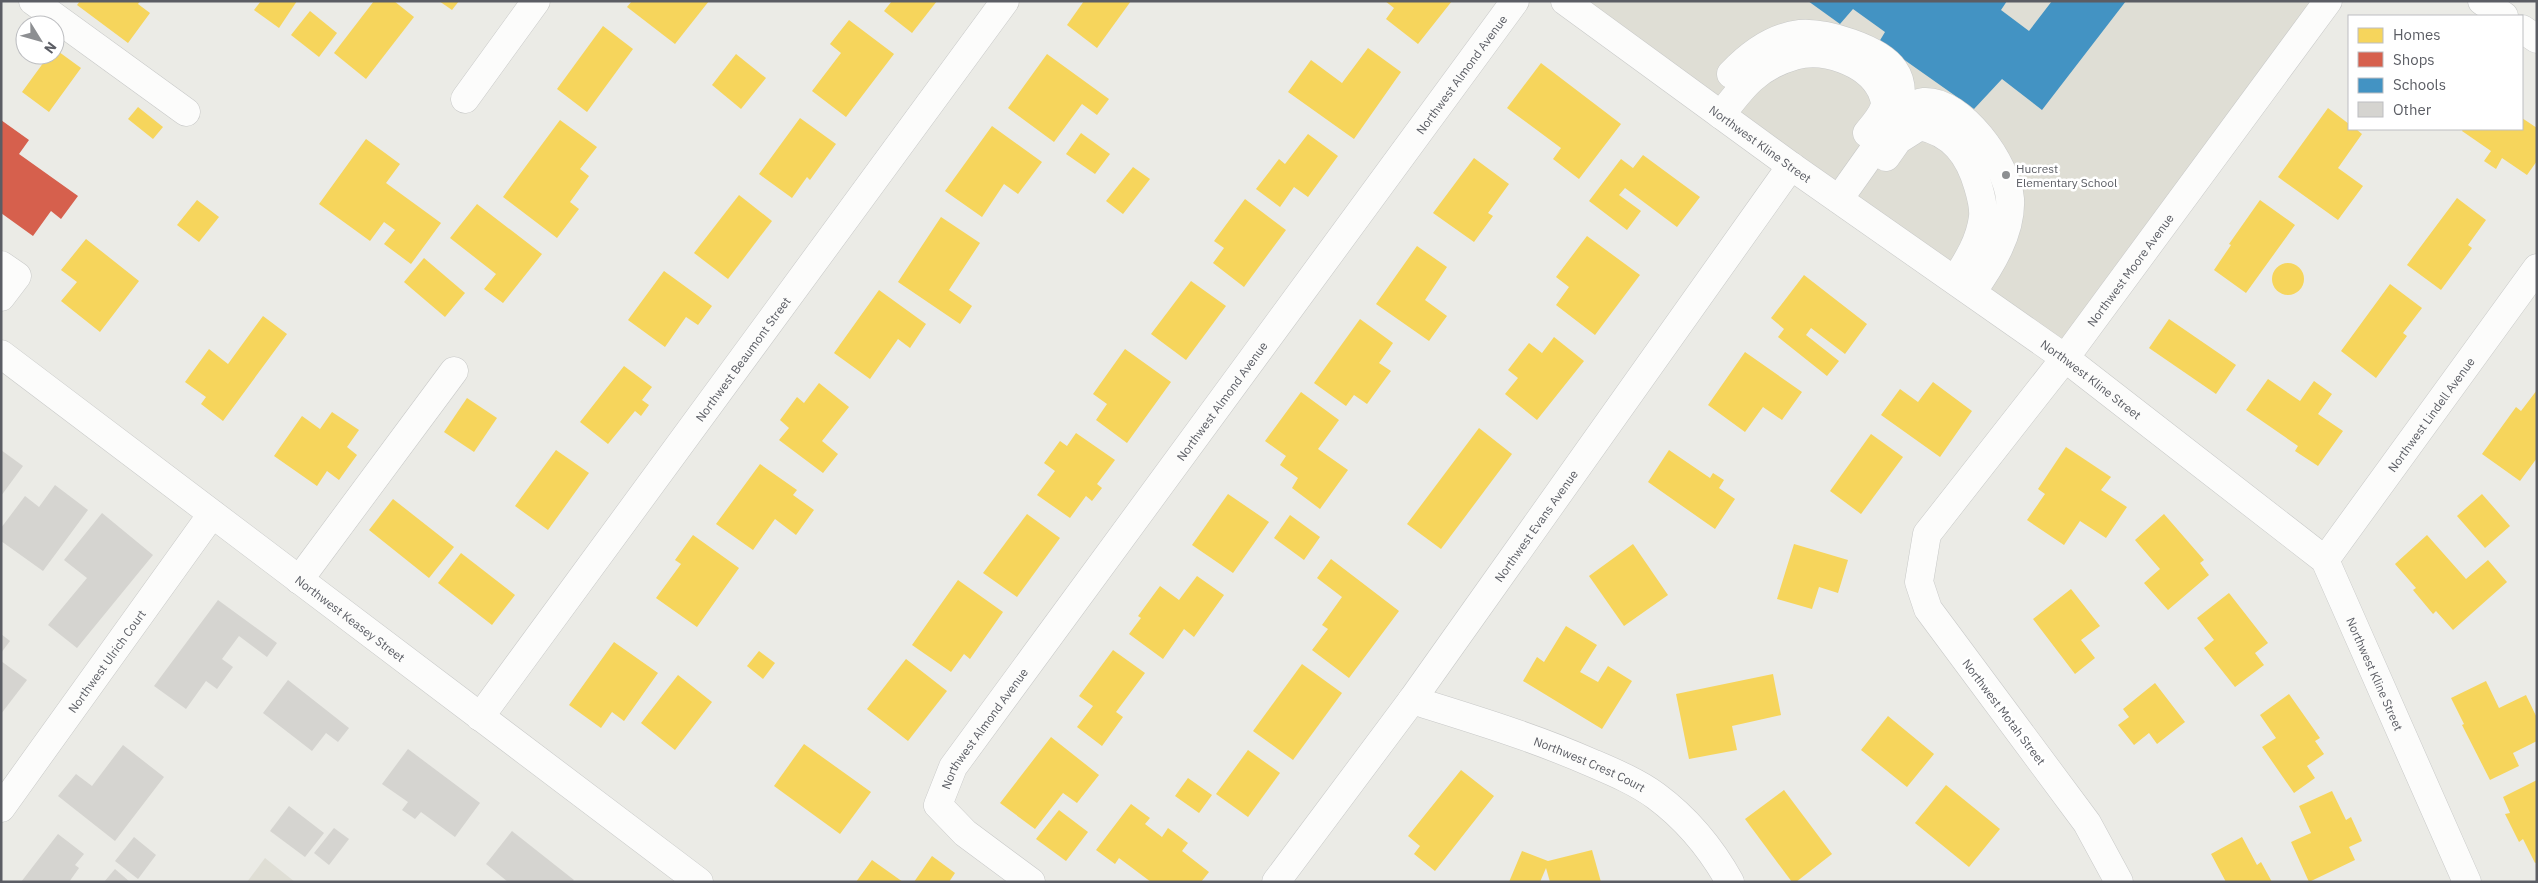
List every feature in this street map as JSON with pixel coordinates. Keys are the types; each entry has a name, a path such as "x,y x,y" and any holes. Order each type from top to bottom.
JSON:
{"street":[{"path":"33,1 186,112"},
{"path":"465,99 536,1"},
{"name":"Northwest Beaumont Street","path":"480,717 1005,1"},
{"name":"Northwest Almond Avenue","path":"1031,882 965,833 938,805 953,767 1516,1"},
{"name":"Northwest Kline Street","path":"1565,1 1791,166 2065,358 2325,560 2467,882"},
{"name":"Northwest Moore Avenue","path":"1926,534 2065,358 2328,1"},
{"path":"2482,1 2503,15"},
{"path":"2523,30 2537,39"},
{"path":"1713,109 1741,63 1756,52 1769,44 1798,34 1819,34 1864,48 1893,69 1899,81 1902,96 1896,118"},
{"path":"1713,109 1760,71 1795,55 1826,55 1851,63 1871,75 1884,96 1885,107 1839,199"},
{"path":"1839,199 1896,118 1912,105 1925,102 1943,105 1975,129 1990,148 2006,181 2010,200 2000,246 1992,264 1964,286"},
{"path":"1839,199 1898,140 1920,126 1945,134 1958,145 1969,160 1981,196 1983,215 1964,286"},
{"name":"Northwest Evans Avenue","path":"1276,882 1412,700 1791,166"},
{"path":"1,264 17,276 1,297"},
{"name":"Northwest Lindell Avenue","path":"2325,560 2537,268"},
{"name":"Northwest Keasey Street","path":"1,354 699,882"},
{"path":"299,580 454,371"},
{"name":"Northwest Ulrich Court","path":"1,808 212,514"},
{"name":"Northwest Motah Street","path":"1926,534 1919,582 1928,609 2088,823 2119,882"},
{"name":"Northwest Crest Court","path":"1412,700 1521,734 1615,773 1655,796 1694,830 1717,859 1730,882"}],"shaded area":[{"name":"Hucrest Elementary School","path":"1577,1 2320,1 2064,349"},
{"path":"265,858 295,882 247,882"}],"building: Homes":[{"path":"80,1 140,1 138,4 150,13 128,43 77,5"},
{"path":"261,1 297,1 279,28 254,10"},
{"path":"374,1 394,1 414,17 366,79 334,53"},
{"path":"439,1 459,1 452,10"},
{"path":"632,1 709,1 675,44 627,7"},
{"path":"892,1 937,1 912,33 884,11"},
{"path":"1084,1 1131,1 1097,48 1067,25"},
{"path":"1385,1 1452,1 1418,44 1386,19 1394,8"},
{"path":"310,11 337,33 319,57 291,35"},
{"path":"849,20 894,54 846,117 812,91 841,53 830,44"},
{"path":"603,26 633,49 587,112 557,89"},
{"path":"1368,48 1401,72 1354,139 1288,92 1311,60 1342,83"},
{"path":"736,54 766,78 741,109 712,85"},
{"path":"1047,54 1109,99 1097,115 1082,104 1054,142 1008,108"},
{"path":"65,56 81,68 49,112 22,92 42,65 65,65"},
{"path":"1541,63 1621,124 1579,179 1553,159 1561,148 1507,108"},
{"path":"138,107 163,127 153,139 128,119"},
{"path":"2328,108 2348,123 2348,130 2357,130 2362,134 2338,168 2363,186 2338,220 2278,177"},
{"path":"800,118 836,144 810,180 807,177 792,198 759,174"},
{"path":"2523,119 2537,128 2537,161 2527,175 2502,158 2496,169 2484,161 2491,151 2462,131 2523,130"},
{"path":"560,120 597,147 580,169 589,176 570,202 579,209 557,238 503,197"},
{"path":"992,126 1042,162 1018,194 1004,184 982,217 945,191"},
{"path":"1081,133 1110,154 1095,174 1066,154"},
{"path":"1308,134 1338,156 1308,197 1294,187 1280,207 1256,189 1279,159 1285,164"},
{"path":"366,139 400,164 386,183 441,223 411,264 384,244 395,230 384,222 370,241 319,204"},
{"path":"1643,155 1700,197 1677,227 1625,188 1619,195 1641,211 1627,230 1589,201 1621,159 1633,168"},
{"path":"1474,158 1509,184 1488,213 1493,216 1474,242 1433,213"},
{"path":"1133,167 1150,179 1123,214 1106,201"},
{"path":"739,195 772,221 728,279 694,253"},
{"path":"2457,198 2486,220 2468,245 2472,248 2441,290 2407,265"},
{"path":"1245,199 1286,230 1244,287 1213,263 1224,248 1214,241"},
{"path":"197,200 219,217 199,242 177,225"},
{"path":"2260,200 2295,225 2246,293 2214,270 2231,245 2229,244"},
{"path":"477,204 542,254 503,303 484,289 496,274 450,238"},
{"path":"941,217 980,243 949,290 972,306 960,324 898,282"},
{"path":"1587,236 1640,275 1595,335 1556,305 1569,287 1556,277"},
{"path":"86,239 139,281 100,332 61,301 77,282 61,270"},
{"path":"1417,246 1447,267 1425,300 1447,316 1429,341 1376,304"},
{"path":"424,258 465,293 445,317 404,282"},
{"path":"2288,263 2294,264 2299,268 2303,273 2303,285 2299,290 2294,294 2288,295 2282,294 2277,290 2273,285 2272,279 2273,273 2277,268 2282,264"},
{"path":"664,271 712,306 698,325 686,317 665,347 628,320"},
{"path":"1804,275 1867,324 1845,354 1811,328 1806,335 1839,361 1827,376 1778,337 1784,329 1771,318"},
{"path":"1191,281 1226,306 1186,360 1151,334"},
{"path":"2390,284 2422,308 2403,333 2407,336 2376,378 2341,351"},
{"path":"879,290 926,324 910,348 898,339 870,379 834,353"},
{"path":"263,316 287,334 223,421 201,404 206,397 185,382 209,349 228,364"},
{"path":"1360,319 1393,343 1379,363 1391,371 1367,404 1354,395 1346,406 1314,383"},
{"path":"2169,319 2236,365 2216,394 2149,348"},
{"path":"1554,337 1584,361 1537,420 1505,394 1518,378 1508,370 1529,343 1542,353"},
{"path":"1125,349 1171,382 1127,443 1096,420 1107,404 1093,394"},
{"path":"1745,352 1802,392 1782,420 1763,407 1745,432 1708,405"},
{"path":"624,366 652,387 642,400 649,405 641,416 635,411 608,444 580,422"},
{"path":"2268,379 2300,401 2314,381 2332,394 2318,414 2343,431 2318,466 2295,451 2298,446 2246,410"},
{"path":"1933,382 1972,411 1940,457 1881,415 1900,389 1918,402"},
{"path":"819,383 849,407 822,441 838,454 823,473 779,440 789,428 780,420 797,397 804,403"},
{"path":"2537,390 2537,458 2520,481 2482,454 2516,407 2521,411"},
{"path":"1301,392 1339,420 1318,449 1348,470 1320,509 1292,488 1298,478 1280,465 1286,456 1265,441"},
{"path":"467,398 497,418 474,452 444,432"},
{"path":"332,412 359,430 347,447 357,455 339,480 327,471 317,486 274,456 302,416 320,429"},
{"path":"1479,428 1512,454 1441,549 1407,524"},
{"path":"1076,433 1115,460 1097,484 1102,488 1092,501 1086,496 1070,518 1037,495 1055,471 1044,463 1060,441 1067,446"},
{"path":"1871,434 1903,457 1861,514 1830,491"},
{"path":"2066,447 2111,477 2101,490 2127,507 2106,538 2080,521 2064,545 2027,520 2045,494 2038,489"},
{"path":"556,450 589,473 548,530 515,506"},
{"path":"1669,450 1710,478 1713,473 1724,480 1719,488 1735,499 1715,529 1648,482"},
{"path":"760,464 797,490 793,495 814,510 796,535 775,519 753,550 716,524"},
{"path":"1228,494 1269,522 1233,573 1192,545"},
{"path":"2482,494 2510,526 2485,548 2457,516"},
{"path":"393,499 454,547 429,578 369,530"},
{"path":"1027,514 1060,538 1017,597 983,573"},
{"path":"2164,514 2204,560 2200,563 2209,575 2168,610 2144,583 2160,569 2135,540"},
{"path":"1290,515 1320,537 1304,560 1274,538"},
{"path":"693,535 739,568 697,627 656,598 681,564 675,560"},
{"path":"2427,535 2466,579 2488,560 2507,582 2453,630 2436,611 2433,614 2413,590 2416,588 2395,564"},
{"path":"1633,544 1668,595 1624,626 1589,576"},
{"path":"1794,544 1848,560 1838,593 1819,587 1812,609 1777,599"},
{"path":"461,553 515,595 492,625 438,583"},
{"path":"1331,559 1399,611 1349,678 1312,650 1328,629 1322,625 1342,597 1317,578"},
{"path":"1197,576 1224,595 1194,637 1184,629 1163,659 1129,634 1141,618 1138,616 1160,586 1179,600"},
{"path":"958,580 1003,612 970,659 964,654 951,672 912,645"},
{"path":"2071,589 2100,626 2081,640 2095,658 2075,674 2033,619"},
{"path":"2229,593 2268,643 2255,653 2264,665 2235,687 2204,648 2214,640 2197,618"},
{"path":"1566,626 1597,645 1580,672 1598,682 1608,666 1632,681 1602,729 1523,681 1537,657 1544,662"},
{"path":"614,642 658,673 624,721 612,712 601,728 569,705"},
{"path":"1113,650 1145,673 1116,712 1123,717 1102,746 1077,727 1093,706 1079,696"},
{"path":"759,651 775,663 763,679 747,666"},
{"path":"906,659 947,691 908,741 867,709"},
{"path":"1302,664 1342,693 1293,760 1253,731"},
{"path":"1773,674 1781,715 1732,726 1737,750 1689,759 1676,694"},
{"path":"678,675 712,702 675,750 641,723"},
{"path":"2486,681 2499,708 2526,695 2537,718 2537,741 2513,753 2519,766 2490,780 2462,725 2464,724 2451,698"},
{"path":"2155,683 2185,722 2157,744 2149,733 2134,745 2118,725 2129,717 2123,709"},
{"path":"2289,694 2320,738 2315,741 2324,754 2307,766 2315,778 2294,793 2262,747 2276,738 2260,715"},
{"path":"1888,716 1934,754 1907,787 1861,750"},
{"path":"1051,737 1099,775 1077,803 1063,793 1035,829 1000,803"},
{"path":"804,744 871,792 840,834 774,786"},
{"path":"1248,750 1280,773 1248,817 1216,794"},
{"path":"1461,770 1494,796 1435,871 1414,854 1420,846 1408,836"},
{"path":"1188,778 1212,795 1199,813 1175,796"},
{"path":"2537,780 2537,862 2535,863 2523,839 2519,842 2505,814 2510,813 2503,797"},
{"path":"1946,785 2000,829 1969,867 1915,823"},
{"path":"1784,790 1832,854 1796,882 1792,882 1745,819"},
{"path":"2332,791 2346,820 2351,817 2362,841 2349,847 2355,860 2309,882 2291,842 2311,833 2299,806"},
{"path":"1131,804 1150,818 1145,824 1162,837 1168,828 1188,843 1182,851 1209,872 1201,882 1151,882 1119,858 1115,864 1096,850"},
{"path":"1059,810 1088,832 1066,861 1036,839"},
{"path":"2242,837 2257,865 2261,862 2272,882 2226,882 2211,854"},
{"path":"1592,850 1601,882 1550,882 1546,868 1540,882 1509,882 1522,851 1548,861"},
{"path":"932,856 955,873 949,882 914,882"},
{"path":"872,860 903,882 856,882"}],"building: Shops":[{"path":"1,120 29,140 19,154 78,196 61,219 51,211 33,236 1,213"}],"building: Schools":[{"path":"1808,1 2007,1 2001,10 2029,31 2052,1 2126,1 2042,110 2002,79 1974,109 1879,42 1885,32 1853,9 1840,24"}],"building: Other":[{"path":"1,450 23,466 1,496"},
{"path":"55,485 88,510 43,571 1,541 1,528 25,496 39,507"},
{"path":"102,513 153,555 77,648 48,625 87,578 64,560"},
{"path":"218,600 277,643 267,657 239,636 222,659 233,667 217,689 206,681 186,709 154,686"},
{"path":"1,634 10,641 1,653"},
{"path":"1,661 27,680 1,714"},
{"path":"288,680 349,728 338,742 326,733 312,751 263,713"},
{"path":"123,745 164,777 115,841 58,796 76,774 92,786"},
{"path":"408,749 480,803 455,837 421,812 415,819 402,810 408,802 382,784"},
{"path":"289,806 324,833 305,857 270,831"},
{"path":"334,828 349,839 329,865 314,853"},
{"path":"512,831 574,880 572,882 508,882 486,864"},
{"path":"58,834 84,854 75,865 79,868 69,882 21,882"},
{"path":"134,837 156,855 138,879 115,861"},
{"path":"115,869 130,882 104,882"}],"place":[{"name":"Hucrest Elementary School","path":"2006,175"}]}
